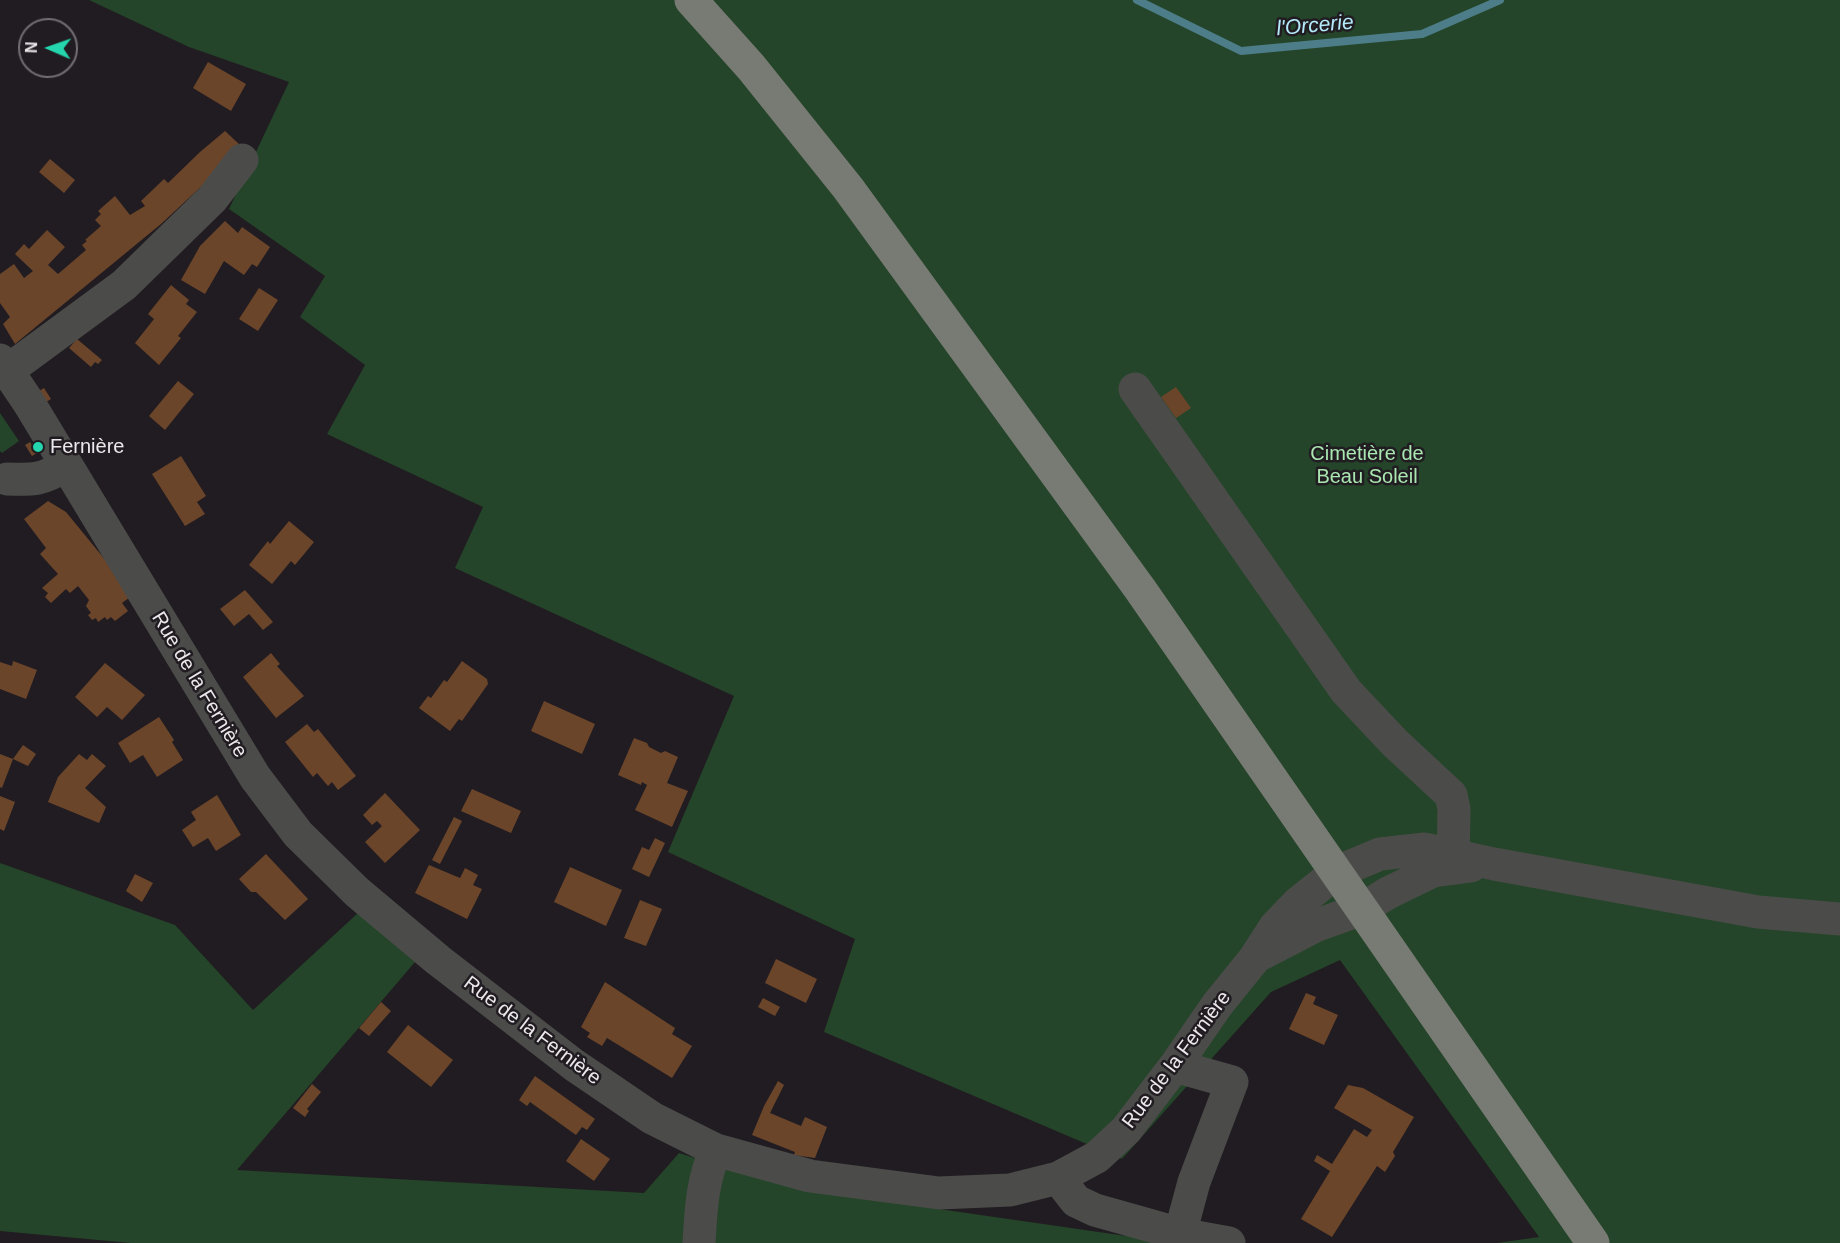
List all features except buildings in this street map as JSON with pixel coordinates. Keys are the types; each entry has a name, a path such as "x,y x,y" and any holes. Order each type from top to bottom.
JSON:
{"main road":[{"path":"691,0 751,67 848,188 1140,589 1588,1236"}],"street":[{"path":"2,366 18,363 124,285 212,199 242,160"},
{"name":"Rue de la Fernière","path":"2,366 66,465 255,777 298,834 357,892 411,938 574,1065 652,1118 716,1150 810,1176 939,1193 1010,1190 1059,1178 1097,1157 1126,1130 1175,1066 1217,1005 1255,958 1275,927 1298,903 1337,872 1380,854 1425,849 1453,862"},
{"path":"1135,389 1346,691 1395,743 1451,795 1454,809 1453,862 1494,864 1758,912 1840,919"},
{"path":"2,479 30,480 49,476 66,465"},
{"name":"Rue de la Fernière","path":"1255,958 1315,926 1362,909 1417,878 1453,862"},
{"path":"1175,1066 1232,1082 1194,1182 1180,1234"},
{"path":"700,1235 701,1204 707,1171 716,1150"},
{"path":"1059,1178 1076,1201 1095,1210 1180,1234 1229,1243"}],"green space":[{"name":"Cimetière de Beau Soleil","path":"89,0 1840,0 1840,1243 1497,1243 1539,1237 1340,960 1271,992 1122,1159 824,1032 855,939 668,852 734,696 455,568 483,507 327,434 365,365 300,317 325,276 229,209 289,82 189,47"},
{"path":"0,413 19,441 2,453 0,451"},
{"path":"0,863 175,925 253,1010 358,913 415,962 237,1170 644,1193 679,1153 807,1190 1175,1243 131,1243 0,1231"}],"waterway":[{"name":"l'Orcerie","path":"1137,0 1241,51 1422,34 1500,0"}],"place":[{"name":"Fernière","path":"38,447"}]}
